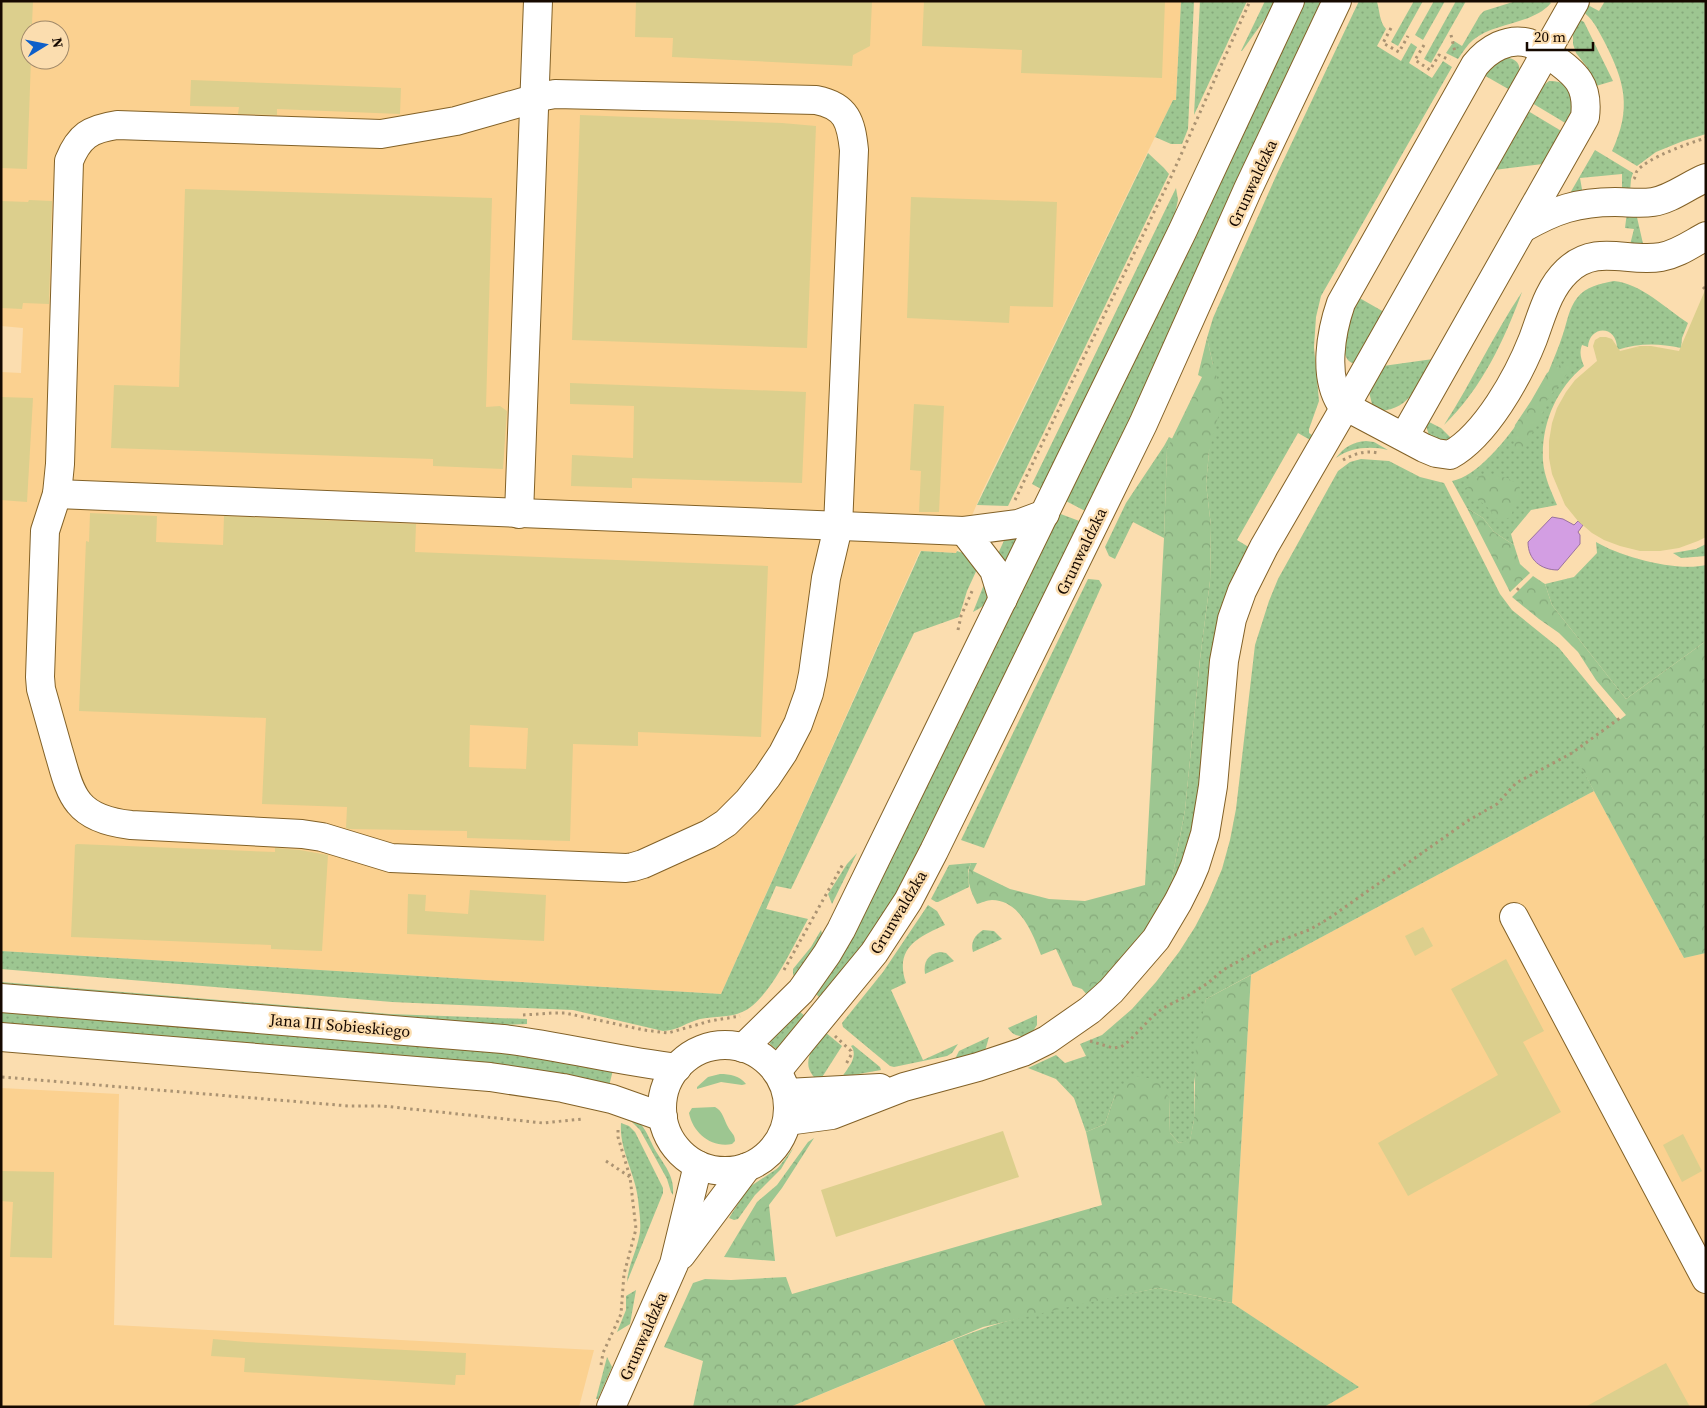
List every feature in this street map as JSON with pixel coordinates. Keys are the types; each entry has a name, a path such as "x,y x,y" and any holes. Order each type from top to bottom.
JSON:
{"street":[{"path":"519,514 538,1"},
{"path":"743,1048 792,1000 810,979 841,930 1182,232 1290,1"},
{"name":"Grunwaldzka","path":"782,1082 874,954 908,901 934,851 1143,424 1248,189 1337,1"},
{"path":"787,1121 832,1115 904,1087 978,1068 1023,1052 1048,1040 1090,1010 1111,991 1156,939 1189,880 1205,834 1213,786 1224,661 1228,637 1237,605 1255,562 1346,407 1575,1"},
{"path":"1394,446 1523,228 1581,125 1586,107 1583,90 1574,73 1546,53 1528,43 1511,42 1492,49 1482,56 1475,65 1340,303 1332,332 1331,368 1337,398 1341,404 1394,446 1424,448 1443,455 1450,455 1469,440 1494,409 1519,371 1553,287 1565,272 1576,263 1603,255 1648,259 1675,254 1706,236"},
{"path":"556,94 816,100 831,103 847,119 852,133 854,150 838,527 826,578 809,694 798,724 783,753 767,778 726,823 710,834 634,867 391,858 302,834 118,824 92,814 79,804 72,792 41,690 45,530 56,494 62,428 69,161 78,142 98,129 116,125 381,134 456,121 534,98 556,94"},
{"path":"1523,228 1551,213 1573,206 1604,202 1652,202 1667,198 1706,178"},
{"path":"56,494 964,531 1018,524 1045,514"},
{"path":"964,531 994,570 1003,599"},
{"path":"1514,917 1706,1279"},
{"name":"Jana III Sobieskiego","path":"1,998 503,1039 554,1046 635,1063 677,1068"},
{"path":"1,1037 490,1077 563,1088 612,1099 663,1117"},
{"path":"725,1045 743,1048 762,1057 782,1082 789,1107 782,1136 773,1149 761,1160 747,1168 731,1171 714,1170 698,1165 681,1153 669,1137 663,1117 663,1100 668,1083 677,1068 690,1056 707,1048 725,1045"},
{"path":"782,1082 904,1087"},
{"name":"Grunwaldzka","path":"611,1407 674,1264 698,1165"},
{"name":"Grunwaldzka","path":"674,1264 747,1168"}],"path":[{"path":"1011,507 1171,177 1250,1"},
{"path":"1391,28 1382,43 1399,52 1408,36"},
{"path":"1424,46 1415,60 1430,70 1439,54"},
{"path":"1636,203 1633,192 1634,180 1640,168 1670,151 1706,138"},
{"path":"1343,461 1352,455 1362,452 1374,452 1394,446"},
{"path":"957,638 961,616 976,585"},
{"path":"1517,590 1521,586"},
{"path":"1090,1036 1084,1039 1113,1048 1121,1047 1130,1041 1163,1008 1196,991 1222,970 1242,958 1309,930 1328,919 1469,820 1497,804 1516,783 1572,754 1620,718"},
{"path":"782,972 826,896"},
{"path":"527,1015 565,1014 651,1032 668,1033 710,1020 743,1015"},
{"path":"842,1069 852,1053 844,1044"},
{"path":"2,1078 349,1106 382,1106 543,1123 590,1118"},
{"path":"604,1354 621,1314 624,1274 636,1234 630,1177 618,1137 618,1124"},
{"path":"606,1161 630,1177"}],"shaded area":[{"path":"1,1 1181,1 1176,100 1173,100 982,492 956,553 920,551 721,994 1,951 1,372 21,373 23,328 1,326"},
{"path":"1552,517 1563,519 1574,525 1578,521 1583,525 1578,532 1580,544 1558,570 1546,568 1537,563 1530,554 1528,542"},
{"path":"1594,791 1684,958 1706,953 1706,1407 1324,1407 1358,1387 1232,1303 1251,975"},
{"path":"1,1088 119,1094 114,1325 594,1350 579,1407 1,1407"},
{"path":"953,1340 986,1407 790,1407"}],"green space":[{"path":"1181,1 1194,1 1188,129 1182,144 1171,144 1155,137 1173,100 1176,100"},
{"path":"1200,1 1247,1 1194,115"},
{"path":"1265,1 1275,1 1267,16 1241,51"},
{"path":"1301,1 1323,1 1157,365 1087,512 1064,500"},
{"path":"1359,1 1377,2 1381,19 1386,29 1377,46 1401,61 1411,43 1417,47 1409,63 1432,78 1443,61 1452,67 1321,296 1316,317 1314,347 1319,401 1309,429 1309,433 1315,437 1312,441 1298,433 1237,540 1252,549 1194,825 1182,866 1169,895 1185,810 1210,581 1211,526 1206,484 1213,365 1207,338 1213,318 1276,176"},
{"path":"1414,1 1423,1 1398,46 1391,42"},
{"path":"1434,1 1445,1 1423,40 1415,35"},
{"path":"1456,1 1466,1 1431,63 1424,59"},
{"path":"1516,1 1548,1 1551,3 1534,16 1482,34 1471,42 1458,59 1446,53 1454,41 1462,46 1484,11"},
{"path":"1605,1 1706,1 1706,134 1656,152 1637,166 1612,151 1618,136 1624,108 1621,82 1617,69 1599,32 1592,20 1581,10 1584,3 1599,11"},
{"path":"1577,18 1584,22 1613,81 1596,86 1587,67 1576,53 1573,44 1573,33"},
{"path":"1509,58 1515,60 1519,68 1517,77 1510,90 1482,74 1501,59"},
{"path":"1549,81 1564,85 1571,95 1572,109 1567,124 1532,103 1544,85"},
{"path":"1528,111 1563,132 1543,164 1494,170"},
{"path":"1595,150 1633,173 1630,192 1622,191 1622,174 1580,178 1583,195 1569,195"},
{"path":"1148,153 1169,174 1008,506 977,505"},
{"path":"1176,188 1178,200 1173,222 1043,490 1032,484"},
{"path":"1627,212 1636,213 1644,248 1630,245 1634,229 1625,228"},
{"path":"1614,281 1624,283 1644,292 1688,323 1682,338 1681,348 1649,344 1617,350 1613,335 1603,330 1593,335 1588,347 1582,345 1581,356 1584,366 1565,385 1558,396 1552,408 1545,434 1543,447 1544,467 1557,505 1531,510 1511,534 1514,545 1494,532 1483,518 1467,508 1452,481 1466,476 1480,466 1508,436 1520,419 1548,373 1570,311 1577,298 1589,288"},
{"path":"1522,292 1508,328 1481,380 1458,411 1444,425 1502,325"},
{"path":"1356,296 1384,312 1357,360 1353,363 1348,359 1345,352 1345,343 1348,322"},
{"path":"1207,338 1223,398 1209,452 1206,484 1211,526 1210,581 1185,810 1169,895 1134,948 1088,996 1082,989 1073,986 1056,949 1041,955 1029,928 1018,912 1002,902 992,900 977,904 969,884 969,868 971,863 977,863 973,871 1010,889 1049,899 1085,901 1145,885 1167,449 1202,377 1198,375"},
{"path":"1433,359 1407,400 1391,409 1380,411 1372,404 1369,392 1383,366"},
{"path":"1560,365 1569,366 1570,370 1545,403 1542,416 1522,449 1515,449 1513,437 1515,425 1547,373"},
{"path":"1427,421 1441,428 1453,440 1450,442 1430,438 1426,426"},
{"path":"1169,437 1173,439 1167,449 1164,538 1133,522 1115,559 1109,556 1105,547 1126,503"},
{"path":"1366,441 1374,442 1388,450 1361,448 1336,458 1349,446"},
{"path":"1361,459 1389,461 1420,477 1444,483 1500,594 1512,610 1559,648 1619,721 1575,754 1594,791 1206,999 1194,1084 1194,1120 1190,1141 1179,1143 1170,1133 1169,1098 1115,1095 1105,1124 1086,1132 1074,1098 1056,1079 1028,1068 1056,1055 1065,1063 1086,1056 1080,1044 1102,1035 1132,1009 1156,982 1195,927 1222,869 1230,840 1236,809 1255,645 1269,601 1278,579 1338,471 1350,462"},
{"path":"1488,474 1507,478 1519,485 1522,497 1514,506 1511,517 1500,521 1488,508 1471,496 1464,487 1474,477"},
{"path":"1467,508 1483,518 1494,532 1514,545 1520,564 1530,573 1510,592"},
{"path":"1058,513 1082,522 913,867 871,935 821,999 815,993"},
{"path":"1008,532 1019,535 1006,565 996,558"},
{"path":"1596,542 1620,553 1650,562 1694,567 1706,565 1706,641 1626,699 1552,605 1545,584 1574,577 1597,553"},
{"path":"1706,544 1706,556 1681,558 1673,553 1696,549"},
{"path":"921,551 956,553 957,551 966,554 979,565 967,591 959,617 914,633 791,889 776,886 766,909 808,919 771,984 752,1006 742,1012 700,1019 673,1030 663,1031 573,1010 392,1002 1,969 1,951 721,994"},
{"path":"1533,576 1545,584 1552,605 1626,699 1706,641 1706,953 1684,958 1574,754 1626,715 1596,680 1578,652 1559,633 1512,597"},
{"path":"987,577 988,598 979,609 973,612"},
{"path":"1088,579 1099,580 1102,585 984,848 961,840"},
{"path":"857,853 832,904 828,894 847,864"},
{"path":"971,863 968,871 969,887 938,902 931,899 949,865"},
{"path":"928,905 937,911 945,925 926,934 911,945 903,961 906,983 891,990 923,1060 958,1044 952,1053 947,1056 894,1067 890,1066 843,1027 842,1023 883,972"},
{"path":"821,930 823,938 795,979 793,969 811,947"},
{"path":"983,930 994,931 1002,939 973,952 972,945 974,939"},
{"path":"940,952 946,953 954,961 925,974 927,959"},
{"path":"1251,975 1232,1303 1158,1288 983,1327 790,1407 693,1407 703,1361 664,1347 693,1283 705,1279 731,1280 786,1277 792,1294 1102,1205 1086,1132 1105,1124 1115,1095 1135,1076 1159,1080 1169,1098 1170,1133 1179,1143 1190,1140 1194,1120 1196,1044 1206,999"},
{"path":"1,982 389,1014 527,1019 527,1024 501,1025 1,986"},
{"path":"1,1010 490,1049 613,1070 609,1086 1,1025"},
{"path":"799,1011 806,1017 779,1048 776,1049 770,1044 770,1039"},
{"path":"1037,1015 1037,1025 1031,1034 1018,1036 1008,1028"},
{"path":"825,1032 842,1046 819,1082 813,1076 808,1063 812,1050"},
{"path":"989,1037 985,1051 954,1061 959,1051"},
{"path":"853,1045 880,1067 881,1070 842,1077 853,1058 854,1054 851,1046"},
{"path":"720,1074 734,1076 746,1084 721,1082 697,1089 708,1077"},
{"path":"715,1107 722,1113 734,1137 735,1141 732,1144 724,1145 710,1141 694,1127 689,1113 692,1108"},
{"path":"624,1113 638,1121 645,1130 670,1176 673,1195 667,1179 640,1130 632,1122 622,1118"},
{"path":"621,1123 629,1126 635,1132 663,1188 663,1193 627,1282 640,1233 640,1223 634,1180 622,1142"},
{"path":"814,1138 769,1205 775,1261 724,1257 757,1202 777,1185 808,1142"},
{"path":"794,1147 781,1169 755,1195 738,1219 729,1218 748,1188 778,1168"},
{"path":"1158,1288 1232,1303 1359,1387 1324,1407 986,1407 953,1340 1028,1315"},
{"path":"636,1290 630,1324 617,1332 626,1310 626,1296"},
{"path":"607,1357 612,1367 598,1399 596,1399"}],"building":[{"path":"1,1 33,1 32,20 20,20 20,70 31,70 27,169 1,168"},
{"path":"636,1 872,1 870,46 853,55 852,66 672,57 673,38 635,37"},
{"path":"924,1 1165,1 1162,78 1021,73 1022,50 922,46"},
{"path":"191,80 401,88 400,114 277,109 277,115 238,114 239,107 190,106"},
{"path":"580,115 816,126 807,348 572,340"},
{"path":"185,189 492,198 486,407 500,406 507,411 503,469 433,466 433,459 111,448 114,385 179,387"},
{"path":"911,197 1057,202 1053,307 1010,306 1009,323 907,318"},
{"path":"29,200 52,201 49,304 23,303 22,309 1,308 1,201 28,202"},
{"path":"1706,288 1706,537 1679,548 1660,551 1640,551 1620,546 1592,533 1578,521 1565,505 1552,474 1549,458 1549,441 1557,408 1575,380 1597,361 1593,346 1595,340 1600,337 1612,339 1620,351 1640,346 1651,346 1679,351"},
{"path":"570,383 806,392 802,483 632,478 632,488 571,486 572,455 633,458 634,406 570,404"},
{"path":"1,397 33,398 27,502 1,500"},
{"path":"914,404 944,406 939,512 919,512 921,471 910,470"},
{"path":"90,513 157,516 156,542 223,545 224,516 416,524 415,552 768,566 761,737 638,732 638,746 573,744 570,841 467,838 467,831 349,829 346,828 347,807 262,804 266,718 79,711 86,541 89,542","holes":["470,725 528,728 526,769 469,767"]},
{"path":"75,845 275,852 275,848 328,855 322,951 271,949 271,945 71,937"},
{"path":"470,890 546,895 544,941 407,934 408,894 426,895 425,911 468,914"},
{"path":"1423,927 1433,946 1415,956 1405,936"},
{"path":"1506,959 1544,1031 1523,1042 1561,1112 1408,1196 1378,1143 1498,1075 1451,989"},
{"path":"1003,1131 1019,1177 836,1237 821,1190"},
{"path":"1683,1134 1702,1171 1682,1182 1663,1145"},
{"path":"1,1171 54,1172 52,1258 10,1257 13,1202 1,1201"},
{"path":"213,1339 466,1353 465,1375 456,1375 455,1385 244,1372 245,1358 211,1356"},
{"path":"1666,1363 1690,1407 1585,1407"}]}
